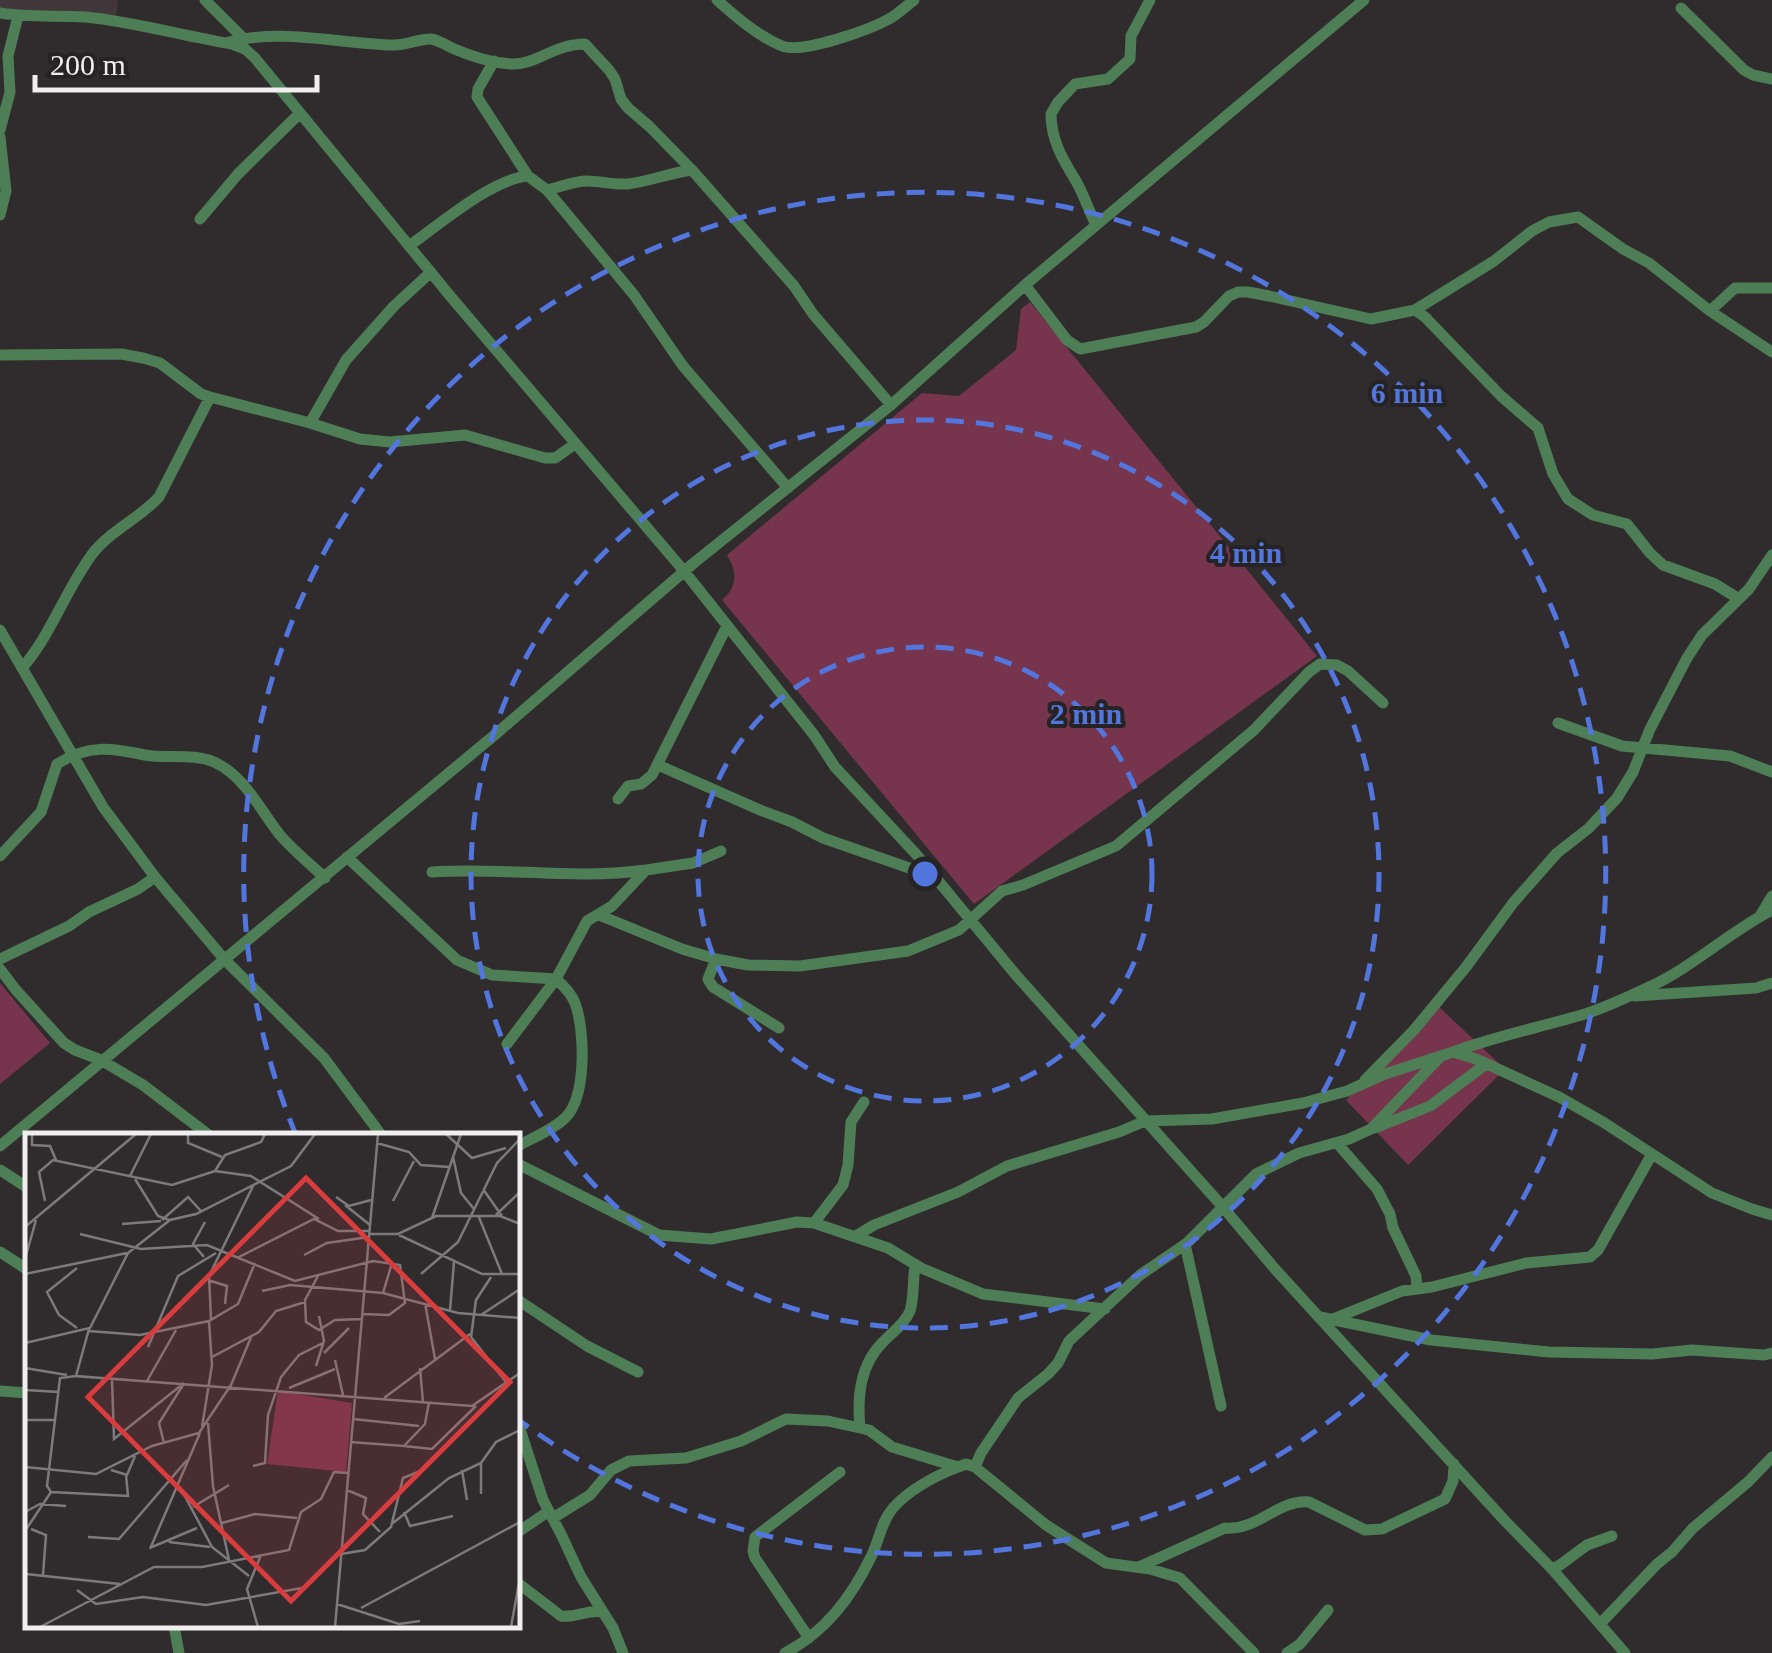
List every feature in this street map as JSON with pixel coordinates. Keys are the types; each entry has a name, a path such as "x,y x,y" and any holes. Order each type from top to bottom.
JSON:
{"street":[{"path":"205,0 243,38"},
{"path":"717,0 744,23 785,48 805,48 890,19 914,0"},
{"path":"1096,225 1058,151 1051,114 1075,84 1108,80 1130,58 1130,36 1150,0"},
{"path":"0,1146 498,734 684,571 891,405 1025,285 1364,0"},
{"path":"1681,8 1744,70 1772,79"},
{"path":"0,12 88,18 226,43 245,49 255,58 408,246 684,571 835,767 1275,1269 1326,1318 1454,1464 1459,1479 1552,1568 1625,1653"},
{"path":"0,130 10,92 8,56 18,16"},
{"path":"226,43 243,38 392,45 434,39 456,50 514,64 558,47 585,44 609,70 628,108 692,170 891,405"},
{"path":"494,61 477,97 528,176 547,190 634,295 683,366 788,488"},
{"path":"200,219 238,174 299,114"},
{"path":"0,138 6,191 0,216"},
{"path":"547,190 584,181 634,183 692,170"},
{"path":"408,246 484,194 514,177 528,176"},
{"path":"1025,285 1067,340 1080,349 1196,327 1238,292 1371,320 1415,310 1494,261 1532,231 1549,222 1578,217 1772,352"},
{"path":"310,423 346,360 431,272"},
{"path":"1710,310 1736,288 1772,288"},
{"path":"1415,310 1538,428 1553,474 1568,500 1593,515 1627,524 1664,566 1715,584 1740,598"},
{"path":"0,354 121,354 143,358 160,363 201,394 376,442 465,436 545,458 555,458 575,444"},
{"path":"24,668 97,548 159,497 210,397"},
{"path":"1362,1083 1414,1030 1466,968 1512,902 1616,798 1634,772 1650,729 1702,635 1740,598 1772,555"},
{"path":"618,799 628,786 647,781 658,765 727,626"},
{"path":"0,630 102,806 154,878 224,960 324,1058 380,1133"},
{"path":"599,915 716,960 773,967 918,948 959,930 1002,891 1116,846 1254,730 1320,664 1337,665 1383,703"},
{"path":"1558,723 1622,746 1730,756 1772,772"},
{"path":"0,856 41,812 57,764 88,750 106,748 216,763 231,773 260,804 280,834 325,878"},
{"path":"658,765 822,838 912,869 928,869"},
{"path":"432,872 474,869 624,873 693,863 722,852"},
{"path":"347,858 456,960 492,975 556,979 570,993 578,1017 579,1091 565,1119 520,1145"},
{"path":"506,1044 556,979 587,921 612,906 646,870"},
{"path":"0,959 138,890 154,878"},
{"path":"856,1236 1007,1166 1144,1121 1212,1119 1320,1098 1479,1042 1580,1016 1672,974 1766,913 1772,896"},
{"path":"716,960 708,980 713,987 780,1028"},
{"path":"0,968 64,1043 142,1085 206,1133"},
{"path":"1626,996 1756,988 1772,983"},
{"path":"1447,1054 1486,1064 1558,1097 1712,1193 1772,1214"},
{"path":"1371,1130 1447,1054"},
{"path":"975,1467 1018,1398 1058,1363 1069,1341 1140,1275 1186,1244 1256,1174 1430,1106 1486,1064"},
{"path":"814,1223 843,1184 851,1122 864,1102"},
{"path":"1337,1143 1376,1189 1416,1276 1417,1289"},
{"path":"1326,1318 1402,1291 1526,1263 1590,1258 1652,1154"},
{"path":"520,1165 658,1235 711,1239 797,1222 814,1223 888,1248 984,1294 1105,1309"},
{"path":"0,1170 25,1186"},
{"path":"1186,1244 1222,1406"},
{"path":"0,1252 25,1268"},
{"path":"860,1428 858,1408 866,1364 910,1312 915,1264"},
{"path":"520,1301 587,1346 638,1372"},
{"path":"1326,1318 1431,1340 1549,1352 1772,1353"},
{"path":"0,1391 25,1394"},
{"path":"520,1531 590,1495 611,1470 629,1461 686,1458 741,1441 786,1420 828,1421 869,1430 892,1447 958,1467"},
{"path":"520,1431 533,1476 551,1515 624,1653"},
{"path":"1600,1624 1693,1528 1772,1457"},
{"path":"784,1653 829,1622 848,1597 892,1510 931,1479 966,1464 975,1467 1046,1526 1106,1563 1180,1578 1254,1653"},
{"path":"809,1638 755,1558 755,1537 840,1472"},
{"path":"1138,1567 1224,1528 1258,1522 1298,1501 1308,1502 1365,1530 1382,1529 1445,1500 1459,1479"},
{"path":"1552,1568 1587,1545 1612,1536"},
{"path":"520,1585 561,1616 603,1612"},
{"path":"1287,1653 1300,1644 1328,1610"},
{"path":"174,1628 179,1653"}],"shaded area":[{"path":"0,0 118,0 116,15 12,10 0,8"},
{"path":"1030,302 1317,656 974,904 722,600 734,579 727,555 922,393 959,396 1016,350 1021,309"},
{"path":"0,983 50,1043 0,1084"},
{"path":"1439,1007 1505,1069 1408,1165 1346,1100"}]}
